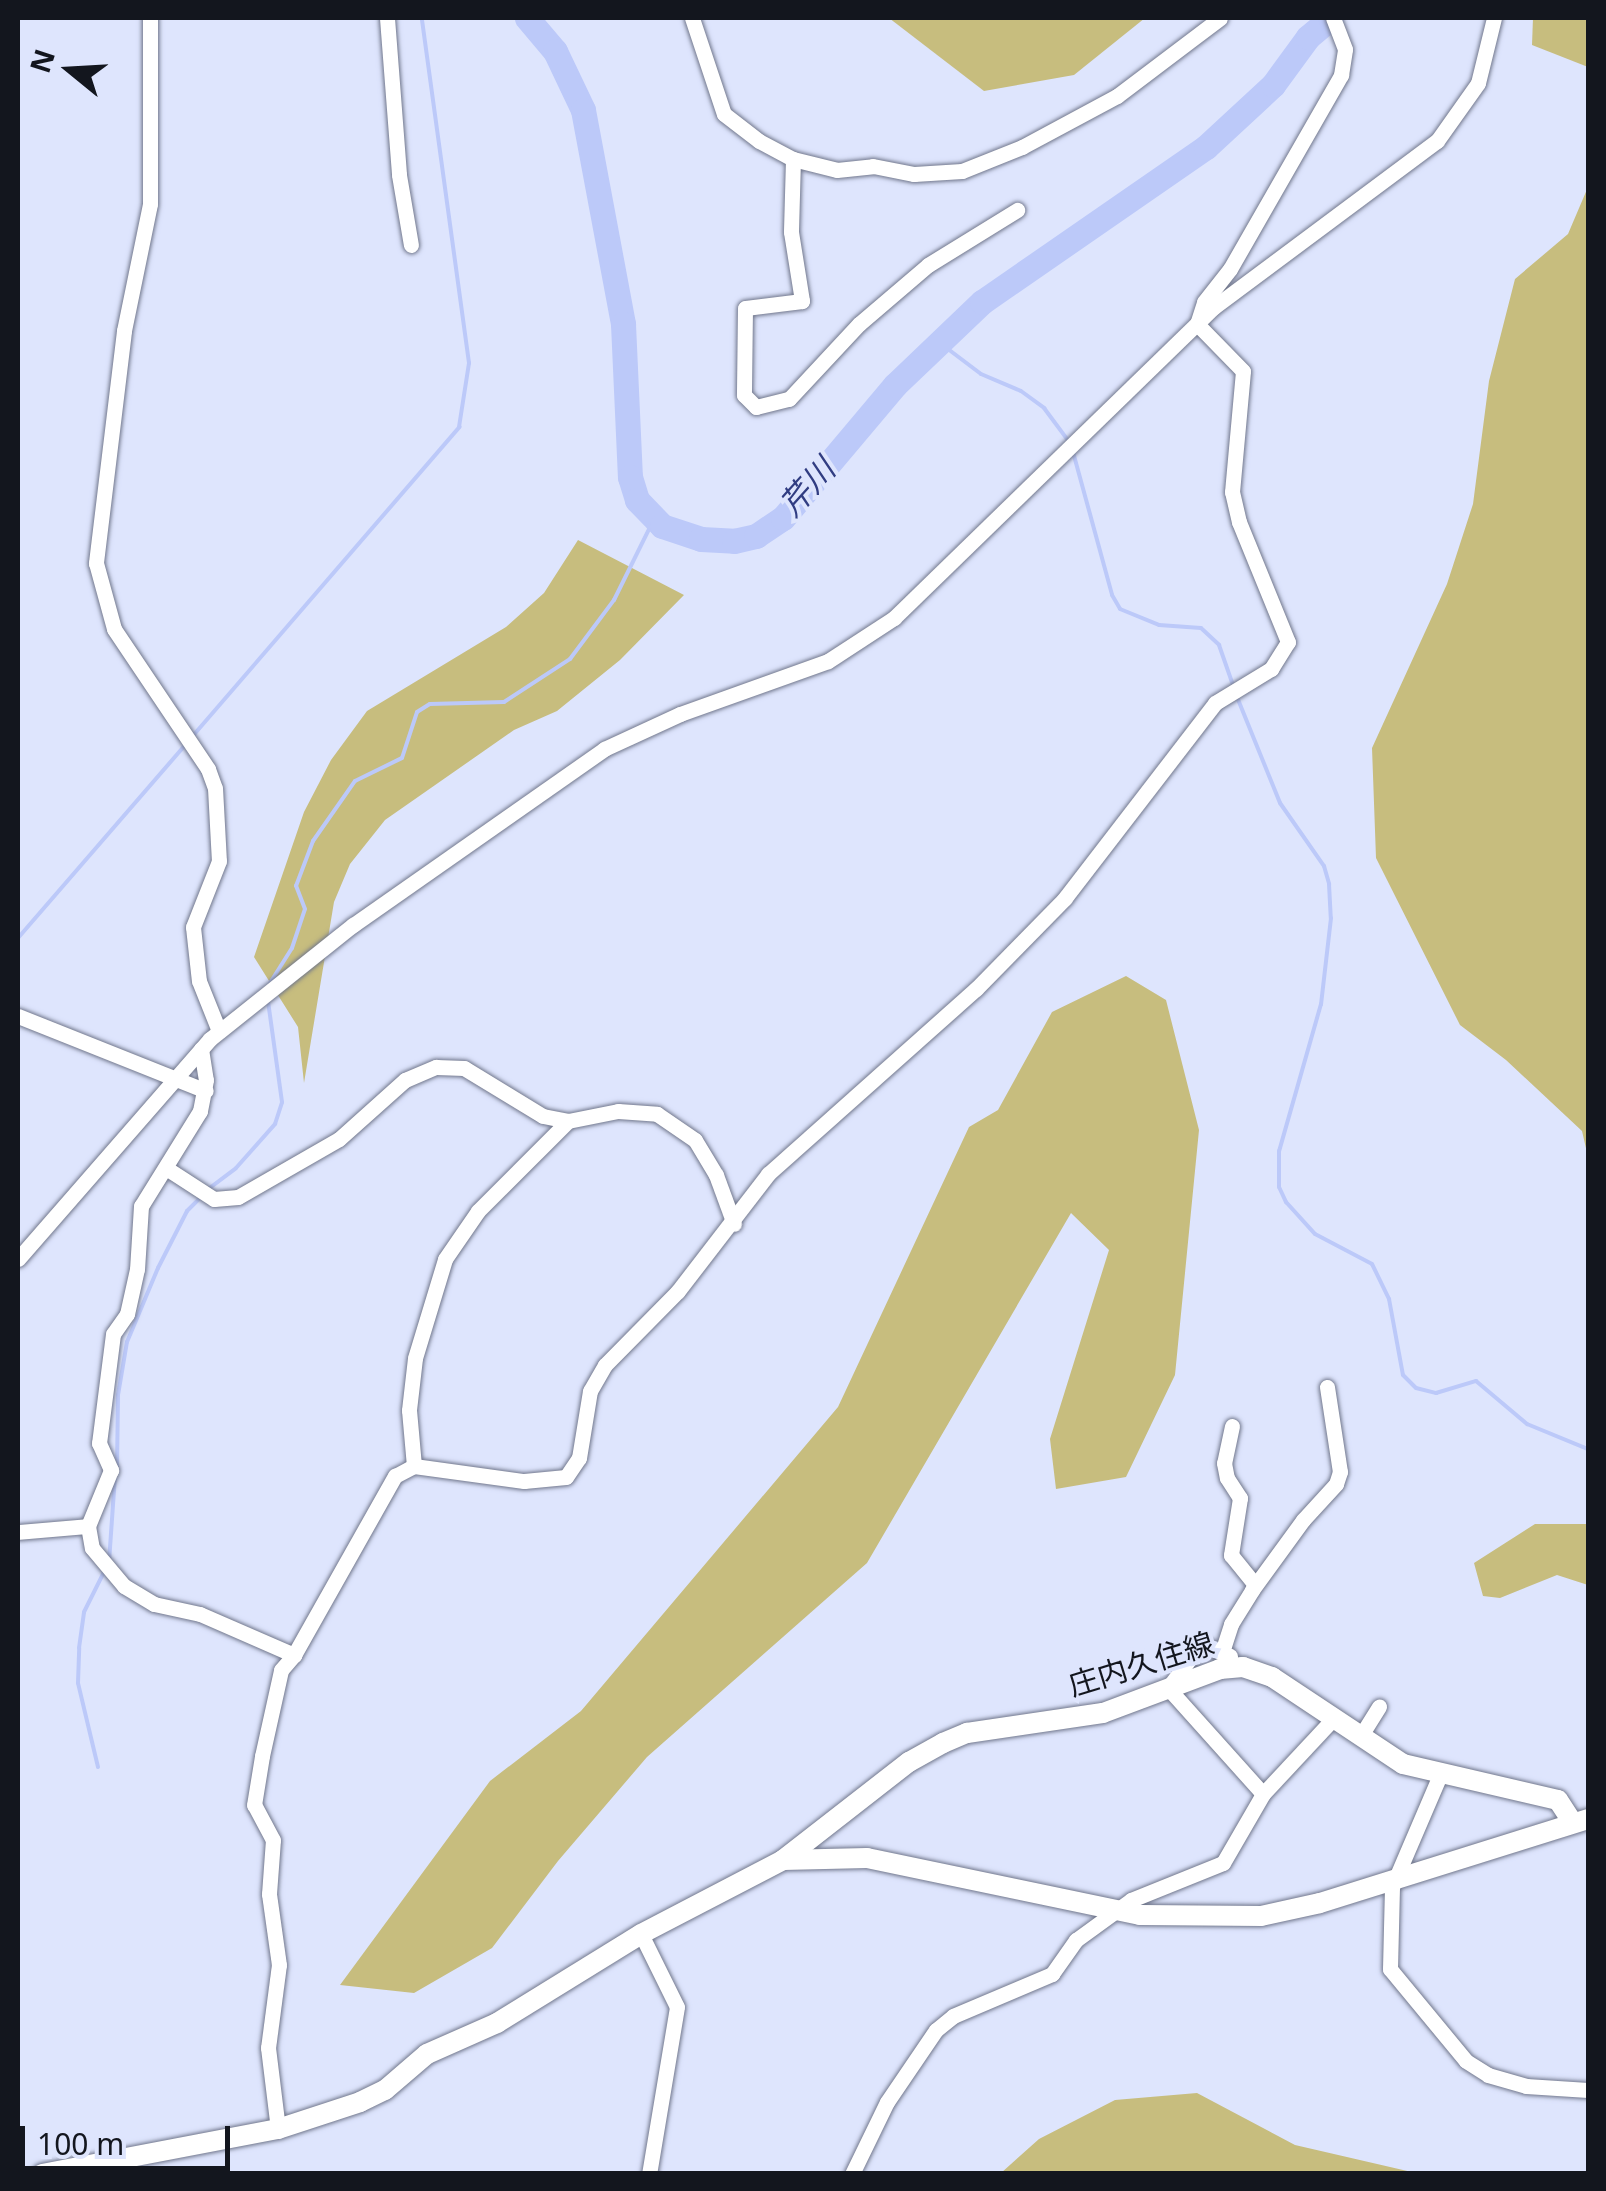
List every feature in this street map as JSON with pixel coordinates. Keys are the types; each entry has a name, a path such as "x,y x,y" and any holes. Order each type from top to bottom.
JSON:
{"main road":[{"name":"庄内久住線","path":"42,2174 107,2167 278,2129 385,2090 427,2054 497,2024 641,1934 783,1860 909,1762 943,1743 967,1733 1103,1713 1220,1669 1243,1667 1272,1678 1403,1764 1558,1800 1581,1821"},
{"name":"庄内久住線","path":"783,1860 867,1858 1117,1910 1200,1918 1261,1916 1394,1880 1581,1821"}],"street":[{"path":"150,18 150,204 124,331 96,563 114,630 208,769 216,788 219,861 193,926 199,981 207,1011 218,1031"},
{"path":"387,18 399,174 411,245"},
{"path":"692,18 724,114 792,160 837,170 873,166 914,174 962,171 993,162 1117,96 1220,18"},
{"path":"1196,324 1204,302 1230,269 1341,75 1345,49 1333,18"},
{"path":"18,1259 218,1031 353,925 604,749 680,714 790,677 848,650 894,618 1196,324 1260,268 1421,156 1456,121 1484,64 1494,18"},
{"path":"792,160 790,232 802,301 745,308 744,395 756,407 789,399 859,324 928,265 1016,210"},
{"path":"278,2129 268,2048 280,1965 269,1894 273,1840 254,1805 280,1670 294,1655 395,1476 414,1466 524,1481 566,1477 579,1458 590,1392 606,1366 678,1291 734,1224 768,1174 976,990 1065,898 1215,703 1271,669 1288,642 1239,522 1232,492 1243,371 1196,324"},
{"path":"18,1016 206,1091"},
{"path":"201,1049 206,1091 200,1111 141,1206 138,1268 126,1314 113,1334 99,1443 111,1470 88,1526 92,1548 124,1586 154,1604 200,1614 294,1655"},
{"path":"166,1168 214,1199 238,1197 308,1159 373,1112 405,1080 436,1067 464,1068 543,1116 568,1121 618,1111 657,1114 695,1140 716,1175 734,1224"},
{"path":"414,1466 410,1410 415,1358 445,1259 478,1211 568,1121"},
{"path":"1223,1649 1231,1624 1255,1585 1340,1472 1327,1387"},
{"path":"1232,1426 1224,1462 1227,1478 1240,1498 1231,1555 1255,1585"},
{"path":"18,1532 88,1526"},
{"path":"1243,1667 1223,1649 1209,1647 1194,1653 1168,1688 1263,1794"},
{"path":"1360,1737 1379,1706"},
{"path":"852,2174 887,2102 936,2030 953,2016 1052,1974 1061,1955 1076,1940 1151,1889 1222,1863 1263,1794 1332,1720"},
{"path":"1440,1775 1394,1880 1390,1969 1450,2046 1488,2075 1526,2086 1588,2090"},
{"path":"641,1934 677,2007 649,2174"}],"shaded area":[{"path":"889,18 1145,18 1074,75 984,91"},
{"path":"1533,18 1588,18 1588,67 1532,45"},
{"path":"1588,187 1588,1157 1582,1131 1506,1060 1460,1025 1376,858 1372,748 1447,584 1473,504 1489,381 1515,279 1568,234"},
{"path":"578,540 684,595 620,660 557,711 514,730 385,820 350,864 334,902 304,1083 298,1027 254,957 304,812 331,760 367,711 506,627 544,593"},
{"path":"1126,976 1166,1000 1199,1130 1175,1375 1126,1477 1056,1489 1050,1439 1109,1250 1071,1213 867,1563 647,1757 558,1861 492,1948 414,1993 340,1985 490,1781 581,1711 838,1407 969,1127 998,1110 1052,1012"},
{"path":"1535,1524 1588,1524 1588,1585 1557,1575 1500,1598 1483,1596 1474,1563"},
{"path":"1197,2093 1295,2145 1416,2173 1001,2173 1039,2139 1115,2100"}],"waterway":[{"path":"191,738 459,427 469,363 422,18"},
{"name":"芹川","path":"527,18 555,51 583,110 623,324 630,477 637,500 662,526 701,539 734,541 756,536 783,518 895,385 982,302 1206,147 1273,85 1308,37 1331,18"},
{"path":"940,343 981,374 1021,391 1044,408 1070,443"},
{"path":"1073,452 1112,595 1120,609 1159,625 1201,628 1219,645 1234,688"},
{"path":"270,983 292,948 305,909 296,886 313,841 355,781 402,758 417,712 430,704 504,702 570,659 614,600 653,521"},
{"path":"1237,697 1280,803 1324,866 1329,884 1331,918 1321,1004 1279,1151 1279,1187 1286,1202 1315,1234 1372,1264 1389,1299 1403,1375 1416,1388 1436,1393 1476,1381 1527,1424 1588,1449"},
{"path":"18,938 185,745"},
{"path":"207,1190 236,1168 275,1124 282,1102 268,1001"},
{"path":"117,1468 118,1395 127,1342 187,1211 201,1197"},
{"path":"109,1562 115,1477"},
{"path":"98,1767 78,1683 79,1648 84,1612 105,1570"}]}
